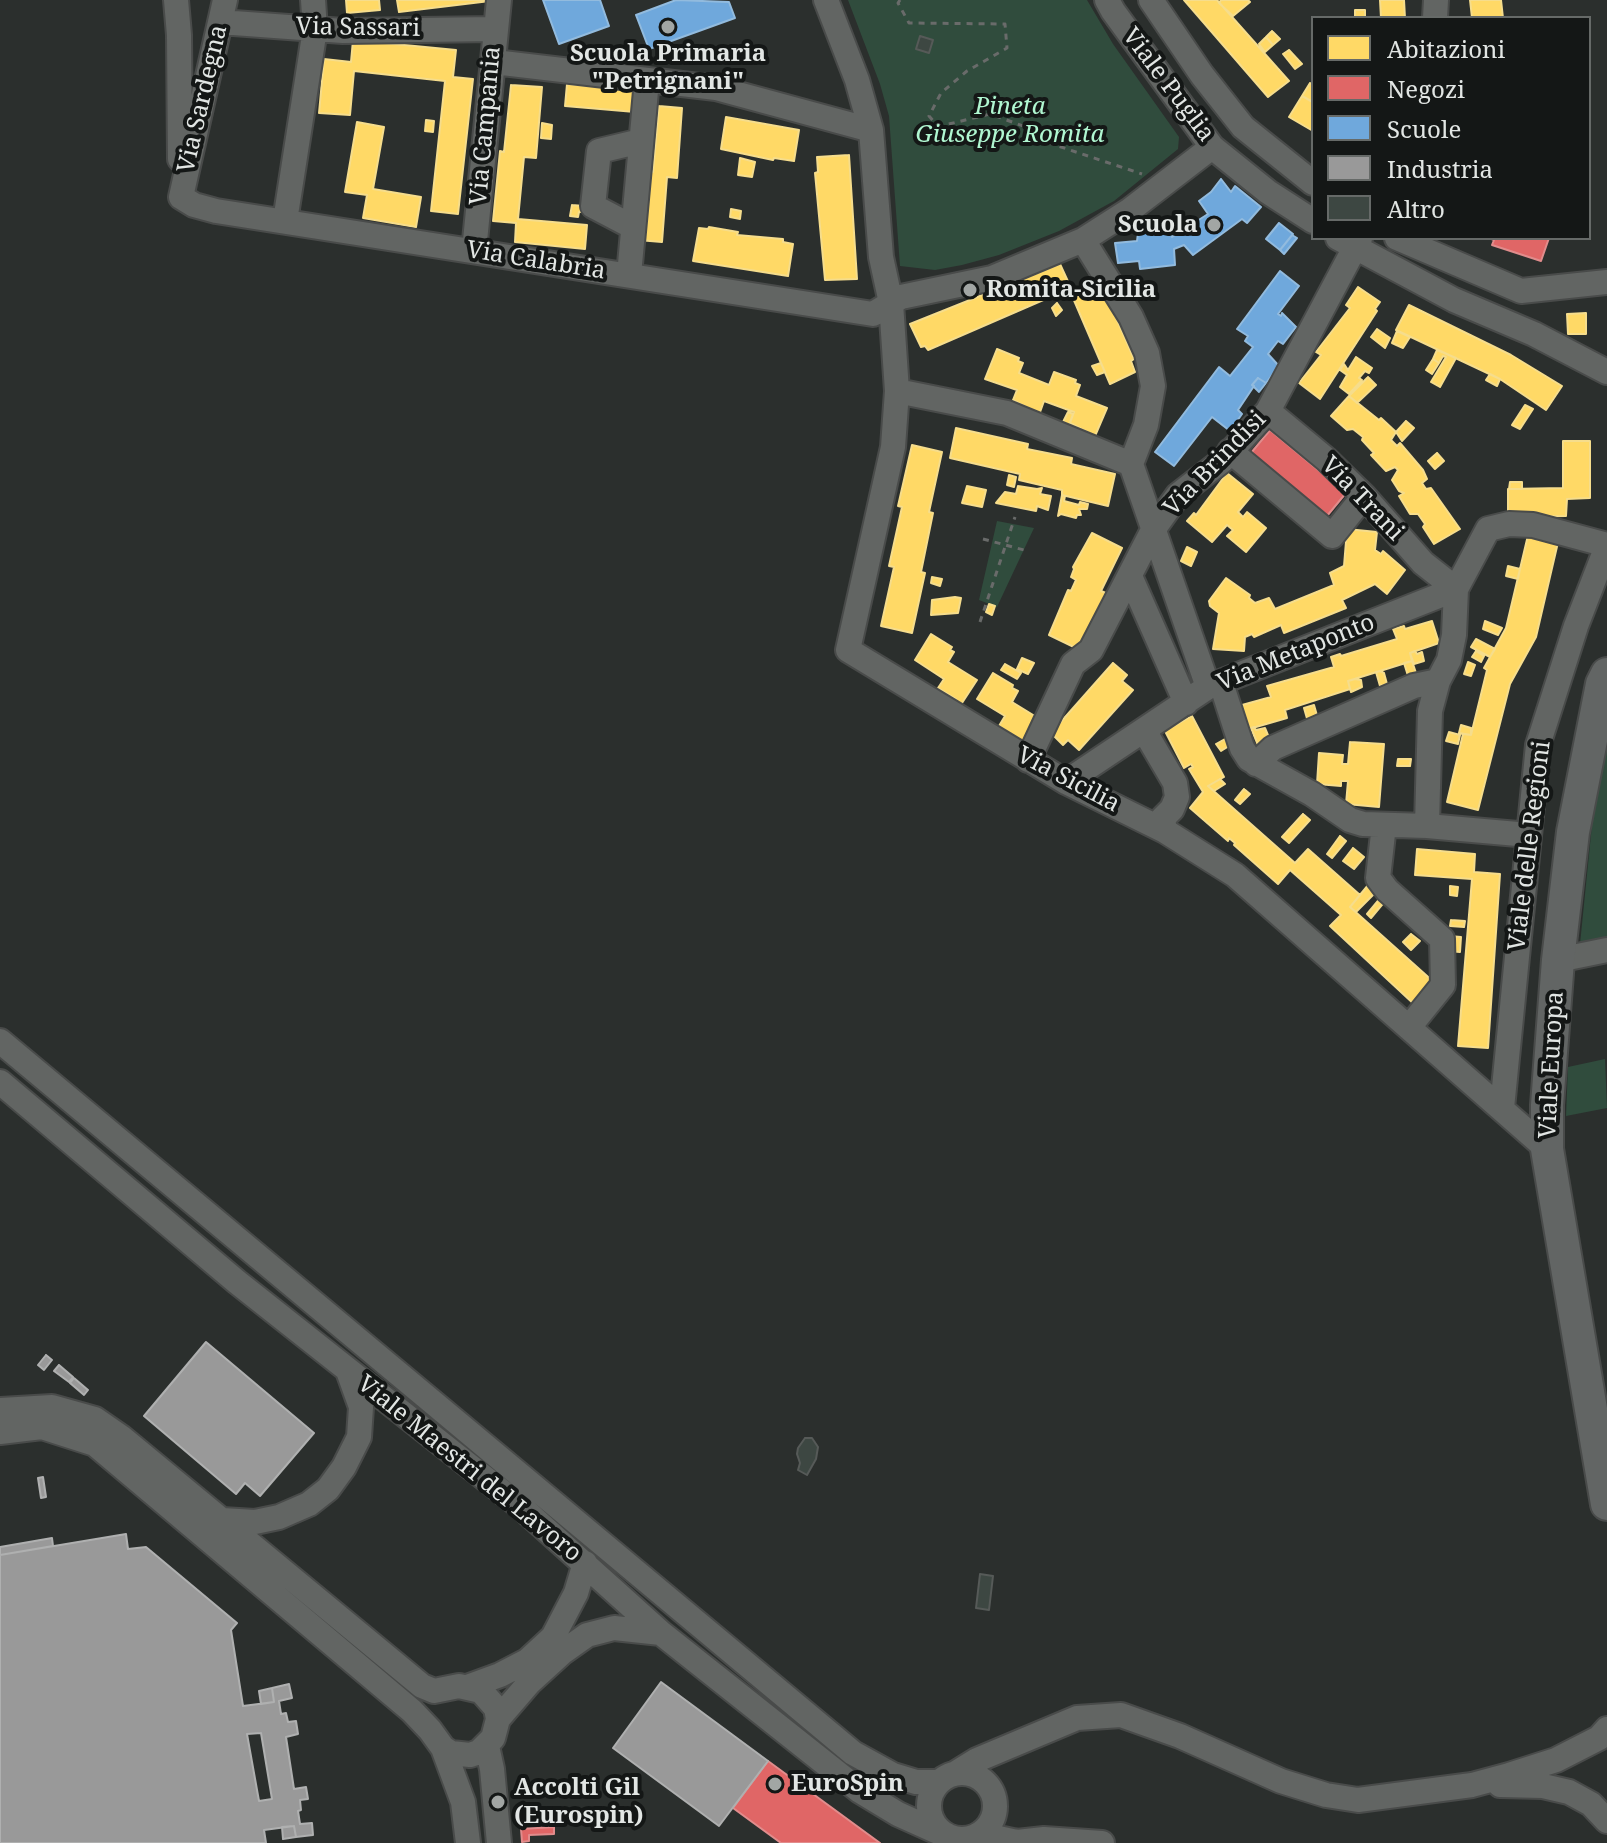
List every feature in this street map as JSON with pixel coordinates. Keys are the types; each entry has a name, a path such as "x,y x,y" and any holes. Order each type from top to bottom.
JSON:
{"main road":[{"name":"Viale Europa","path":"1607,674 1602,684 1573,832 1558,960 1547,1105 1547,1149 1596,1368 1607,1504"}],"street":[{"path":"176,0 181,197"},
{"path":"285,221 315,29 313,0"},
{"name":"Via Campania","path":"474,251 499,0"},
{"name":"Via Sicilia","path":"826,0 857,80 871,130 881,257 891,303 897,391 893,447 848,650 1028,760 1165,831 1235,875 1547,1149"},
{"name":"Viale Puglia","path":"1107,0 1216,150 1268,192 1311,220"},
{"name":"Viale Puglia","path":"1151,0 1224,105 1243,127 1311,181"},
{"name":"Via Sardegna","path":"181,197 223,11"},
{"name":"Via Sassari","path":"223,11 315,29 343,31 495,29"},
{"path":"494,62 716,88 871,130"},
{"path":"629,275 647,80"},
{"path":"1197,127 1224,105"},
{"name":"Via Calabria","path":"181,197 194,205 216,211 873,314 901,297 992,278 1083,240 1216,150 1243,127"},
{"path":"633,227 593,206 599,151 641,141"},
{"path":"1083,240 1131,317 1147,353 1153,386 1146,425 1131,464 1153,530 1242,748 1256,764 1312,794 1350,820 1529,835"},
{"path":"1402,240 1521,291 1607,282"},
{"path":"1351,242 1454,300 1607,372"},
{"name":"Via Brindisi","path":"1028,760 1073,664 1091,650 1153,530 1178,495 1223,460 1268,411 1351,242"},
{"path":"1508,323 1521,291"},
{"path":"897,391 1007,413 1131,464"},
{"name":"Via Trani","path":"1268,411 1326,459 1364,496 1412,552 1456,589"},
{"path":"1230,451 1332,536 1364,496"},
{"path":"1427,826 1430,711 1438,681 1449,660 1454,635 1456,589 1488,529 1509,524 1533,525 1607,546"},
{"name":"Viale delle Regioni","path":"1502,1108 1538,745 1576,626 1607,546"},
{"path":"1130,576 1186,703"},
{"name":"Via Metaponto","path":"1066,782 1214,685 1456,589"},
{"path":"1256,764 1273,748 1414,686 1438,681"},
{"path":"1145,732 1175,783 1177,797 1172,809 1163,818 1165,831"},
{"path":"1384,825 1378,878 1387,890 1442,939 1443,985 1410,1026"},
{"path":"1558,960 1607,950"},
{"name":"Viale Maestri del Lavoro","path":"0,1041 853,1753 893,1775 916,1782 948,1778"},
{"name":"Viale Maestri del Lavoro","path":"0,1082 225,1272 520,1506 661,1633 860,1791 898,1814 964,1838 1102,1843"},
{"path":"222,1520 255,1522 279,1517 309,1504 328,1489 344,1467 359,1437 361,1407 348,1371"},
{"path":"0,1410 52,1407 95,1419 121,1437 422,1686 434,1691 460,1688 500,1675 527,1661 553,1637 576,1593 585,1563"},
{"path":"0,1432 42,1427 95,1444 451,1753 470,1755 487,1746 497,1729 498,1719 490,1698 460,1688"},
{"path":"498,1719 529,1683 587,1635 614,1628 661,1633"},
{"path":"460,1688 432,1706 437,1739 463,1802 468,1843"},
{"path":"948,1778 971,1773 992,1789 996,1800 988,1828 964,1838 940,1831 930,1816 932,1792 948,1778 977,1760 1077,1718 1121,1715 1180,1736 1281,1781 1326,1795 1358,1800 1472,1785 1543,1786 1569,1792 1591,1804 1607,1821"},
{"path":"1472,1785 1556,1760 1599,1738 1607,1729"},
{"path":"487,1746 499,1843"},
{"path":"995,1812 1011,1826 1044,1839"}],"path":[{"path":"900,0 898,3 909,23 1005,24 1007,48 967,71 941,93 929,116 935,123 945,125 990,114 1026,127 1046,142 1142,174"},
{"path":"980,622 1015,517"},
{"path":"983,539 1024,550"}],"green space":[{"name":"Pineta Giuseppe Romita","path":"848,0 1087,0 1113,44 1179,137 1178,149 1114,201 1059,231 999,255 962,265 935,270 900,266 889,116"},
{"path":"997,521 1034,528 997,607 979,600"},
{"path":"1607,739 1607,938 1580,944 1597,775"},
{"path":"1605,1059 1607,1108 1566,1116 1568,1067"}],"building: Abitazioni":[{"path":"346,0 379,0 380,10 347,13"},
{"path":"397,0 490,0 490,1 399,12"},
{"path":"1184,0 1217,0 1289,81 1268,97"},
{"path":"1221,0 1250,2 1233,16 1219,3"},
{"path":"1380,0 1404,0 1405,16 1381,16"},
{"path":"1470,0 1501,0 1503,16 1472,16"},
{"path":"1355,10 1365,10 1365,16 1355,16"},
{"path":"1272,31 1280,39 1273,45 1266,37"},
{"path":"1266,37 1273,45 1265,52 1259,44"},
{"path":"353,40 456,50 453,77 473,79 458,214 431,211 445,81 354,71 350,115 319,113 324,59 351,62"},
{"path":"1289,50 1302,64 1295,69 1283,54"},
{"path":"1310,83 1311,84 1311,101 1302,96"},
{"path":"567,84 636,90 635,112 565,106"},
{"path":"511,85 542,87 536,158 524,157 518,219 587,225 585,249 515,242 516,223 493,221"},
{"path":"1302,96 1311,101 1311,130 1289,117"},
{"path":"659,106 682,108 677,178 667,177 662,242 638,240 643,171 653,172"},
{"path":"726,117 799,130 794,161 773,160 721,149"},
{"path":"426,120 434,121 433,132 425,131"},
{"path":"357,122 384,127 373,189 421,197 416,227 363,218 367,195 345,192"},
{"path":"542,123 552,125 551,139 541,138"},
{"path":"849,155 857,279 825,280 815,173 818,172 817,157"},
{"path":"740,158 755,162 752,177 738,175"},
{"path":"572,205 584,206 584,212 579,212 578,217 570,216"},
{"path":"731,209 741,211 740,219 730,217"},
{"path":"699,228 738,232 737,235 783,239 783,242 793,244 788,276 693,261"},
{"path":"1060,264 1071,288 928,350 925,346 921,347 910,324"},
{"path":"1358,287 1380,302 1375,309 1377,311 1320,399 1299,383 1321,355 1316,352 1350,308 1346,305"},
{"path":"1100,288 1105,300 1108,299 1134,359 1131,361 1135,372 1110,384 1073,298"},
{"path":"1057,303 1062,310 1056,316 1052,308"},
{"path":"1409,305 1511,355 1562,386 1546,410 1500,379 1396,330"},
{"path":"1586,313 1586,334 1568,334 1567,314"},
{"path":"1377,329 1390,338 1385,348 1371,337"},
{"path":"1397,331 1410,337 1403,348 1392,343"},
{"path":"997,349 1019,358 1018,361 1023,363 1019,373 1049,385 1054,372 1076,380 1075,383 1080,385 1076,396 1107,408 1095,436 1070,423 1074,412 1044,401 1039,415 1025,410 1026,407 1013,400 1017,390 985,379"},
{"path":"1437,350 1456,358 1440,387 1431,382 1446,357 1443,356 1439,363 1433,359"},
{"path":"1356,357 1372,368 1369,373 1365,371 1359,378 1362,380 1349,394 1340,387 1347,375 1340,370 1344,364 1348,370"},
{"path":"1433,359 1439,363 1432,374 1426,370"},
{"path":"1101,363 1105,372 1097,375 1092,366"},
{"path":"1490,374 1500,379 1497,386 1486,380"},
{"path":"1368,377 1376,385 1357,403 1349,396"},
{"path":"1349,396 1396,432 1391,440 1397,446 1400,443 1423,470 1427,479 1422,483 1426,489 1431,488 1460,529 1434,544 1418,514 1410,514 1399,496 1404,493 1392,480 1398,470 1395,467 1386,471 1371,455 1374,453 1362,440 1363,437 1353,429 1347,430 1331,416"},
{"path":"1525,405 1533,409 1520,429 1512,425"},
{"path":"1068,412 1073,414 1069,425 1063,422"},
{"path":"1406,421 1414,428 1402,441 1396,432"},
{"path":"956,428 1028,444 1027,449 1072,458 1071,464 1115,474 1108,506 1062,495 1062,490 1019,480 1020,474 950,458"},
{"path":"1563,441 1590,441 1590,498 1567,499 1566,516 1508,517 1508,489 1563,488"},
{"path":"912,445 942,452 929,512 933,513 921,572 925,573 912,633 881,626 894,567 889,566 902,507 898,506"},
{"path":"1437,453 1444,461 1435,469 1428,461"},
{"path":"1227,473 1253,494 1238,512 1243,517 1247,512 1266,528 1246,552 1227,536 1233,530 1227,525 1212,542 1187,521 1194,513 1196,515"},
{"path":"1009,475 1016,477 1014,487 1007,485"},
{"path":"1510,482 1522,482 1522,489 1509,489"},
{"path":"967,486 986,490 982,507 962,503"},
{"path":"1018,486 1042,488 1040,494 1051,496 1048,510 1037,506 1036,511 996,503 1005,492 1016,494"},
{"path":"1062,495 1065,496 1064,501 1088,504 1087,509 1079,509 1081,515 1076,518 1058,516"},
{"path":"1347,529 1377,532 1375,550 1381,554 1383,551 1405,570 1387,594 1375,584 1342,600 1346,608 1284,633 1281,625 1254,637 1252,634 1245,637 1244,651 1213,649 1219,613 1210,606 1209,601 1226,578 1250,595 1249,598 1255,603 1269,598 1275,609 1334,585 1330,573 1344,566"},
{"path":"1529,531 1559,538 1536,637 1510,684 1478,810 1447,802 1463,734 1471,735 1487,670 1484,668 1506,628"},
{"path":"1092,533 1122,548 1101,591 1106,593 1078,649 1049,635 1068,590 1071,591 1076,580 1071,577 1073,567"},
{"path":"1187,547 1197,552 1191,566 1181,561"},
{"path":"1508,566 1520,569 1518,579 1506,576"},
{"path":"932,577 942,579 940,586 931,583"},
{"path":"961,598 958,613 931,615 932,600"},
{"path":"989,604 995,606 992,615 986,612"},
{"path":"1432,621 1439,643 1410,653 1412,661 1348,681 1350,689 1285,710 1287,718 1249,729 1242,705 1271,697 1267,686 1334,667 1331,657 1397,639 1393,629 1404,626 1405,629"},
{"path":"1485,621 1502,628 1498,635 1483,629"},
{"path":"931,634 952,647 950,650 954,652 948,662 977,680 960,706 954,702 956,699 938,688 944,679 915,660"},
{"path":"1476,639 1495,649 1490,657 1471,647"},
{"path":"1415,651 1417,654 1422,652 1424,661 1414,664 1410,653"},
{"path":"1476,651 1484,656 1481,662 1472,657"},
{"path":"1022,658 1034,663 1028,674 1017,669"},
{"path":"1412,661 1417,676 1409,679 1404,663"},
{"path":"1468,662 1475,665 1471,676 1464,674"},
{"path":"1113,663 1127,675 1122,681 1133,690 1079,750 1068,740 1063,745 1051,733"},
{"path":"1005,664 1021,673 1017,679 1001,670"},
{"path":"1376,672 1384,673 1387,684 1380,686"},
{"path":"993,673 1018,691 1012,702 1038,718 1023,745 999,726 1005,716 977,699"},
{"path":"1361,680 1362,687 1351,692 1348,681"},
{"path":"1314,705 1318,719 1308,722 1304,708"},
{"path":"1192,716 1224,777 1208,786 1295,863 1308,849 1360,895 1350,907 1436,984 1416,1006 1330,926 1341,915 1290,870 1278,884 1235,843 1229,838 1228,841 1190,808 1203,792 1189,769 1193,767 1191,764 1184,768 1165,731"},
{"path":"1461,725 1471,728 1471,735 1459,733"},
{"path":"1251,728 1256,730 1265,728 1270,740 1258,745"},
{"path":"1449,732 1460,735 1458,744 1446,741"},
{"path":"1225,739 1229,746 1221,751 1216,744"},
{"path":"1350,742 1384,744 1379,807 1346,804 1348,781 1341,781 1341,786 1317,784 1319,753 1343,755 1342,764 1348,764"},
{"path":"1398,759 1411,759 1410,766 1397,766"},
{"path":"1220,779 1225,784 1214,791 1208,786"},
{"path":"1244,789 1250,794 1240,804 1235,800"},
{"path":"1303,814 1310,820 1289,843 1282,837"},
{"path":"1340,836 1346,841 1332,858 1327,854"},
{"path":"1353,848 1364,857 1354,869 1343,861"},
{"path":"1417,849 1475,854 1474,872 1500,874 1488,1048 1458,1046 1472,879 1415,875"},
{"path":"1369,884 1377,891 1356,912 1350,907"},
{"path":"1450,886 1458,887 1457,896 1450,895"},
{"path":"1382,896 1386,900 1371,918 1367,914"},
{"path":"1451,920 1465,921 1464,927 1450,926"},
{"path":"1411,934 1420,941 1411,950 1403,942"},
{"path":"1449,936 1461,937 1460,952 1448,951"}],"building: Negozi":[{"path":"1494,240 1548,240 1541,261 1492,245"},
{"path":"1270,430 1346,493 1327,516 1251,453"},
{"name":"EuroSpin","path":"768,1761 880,1843 781,1843 733,1808"},
{"path":"554,1827 554,1834 529,1835 529,1841 522,1842 521,1829"}],"building: Scuole":[{"path":"543,0 600,0 609,26 559,44"},
{"path":"676,0 729,2 735,18 649,49 636,15"},
{"path":"614,49 624,49 623,58 613,57"},
{"name":"Scuola","path":"1221,179 1231,192 1235,186 1261,207 1247,223 1242,219 1193,255 1184,245 1174,249 1175,265 1140,269 1139,261 1118,263 1115,243 1137,241 1138,233 1171,229 1172,237 1208,214 1199,201"},
{"path":"1279,223 1293,234 1280,250 1266,239"},
{"path":"1292,235 1297,238 1284,254 1280,250"},
{"path":"1280,271 1299,286 1278,314 1281,316 1282,313 1296,327 1283,344 1278,341 1268,354 1279,366 1266,383 1258,378 1252,385 1238,410 1242,414 1230,431 1212,417 1174,466 1155,452 1219,367 1230,376 1253,347 1245,341 1248,336 1237,329"},
{"path":"1258,378 1266,383 1259,392 1252,385"}],"building: Industria":[{"path":"206,1342 314,1433 260,1496 245,1483 236,1494 144,1416"},
{"path":"46,1355 52,1360 44,1370 38,1365"},
{"path":"59,1365 73,1377 69,1382 54,1371"},
{"path":"74,1378 88,1390 84,1395 70,1383"},
{"path":"43,1477 46,1497 41,1498 38,1478"},
{"path":"126,1534 128,1549 146,1547 237,1623 231,1630 243,1706 274,1702 272,1688 289,1684 292,1698 279,1701 281,1714 286,1713 288,1722 296,1721 298,1734 286,1737 294,1789 306,1787 308,1799 300,1800 300,1824 312,1823 313,1835 296,1837 294,1826 264,1830 266,1843 0,1843 0,1555","holes":["261,1733 272,1799 259,1801 247,1734"]},
{"path":"52,1538 53,1546 0,1555 0,1547"},
{"path":"661,1682 768,1761 719,1826 613,1748"},
{"path":"272,1688 274,1702 261,1704 259,1691"},
{"path":"294,1826 296,1837 283,1839 282,1827"}],"building: Altro":[{"path":"920,36 933,40 929,53 916,49"},
{"path":"805,1438 812,1438 818,1447 816,1459 807,1475 798,1470 800,1463 797,1454"},
{"path":"980,1574 993,1576 989,1610 976,1608"}],"place":[{"name":"Scuola Primaria \"Petrignani\"","path":"668,27"},
{"name":"Scuola","path":"1214,225"},
{"name":"Romita-Sicilia","path":"970,290"},
{"name":"EuroSpin","path":"775,1784"},
{"name":"Accolti Gil (Eurospin)","path":"498,1802"}]}
